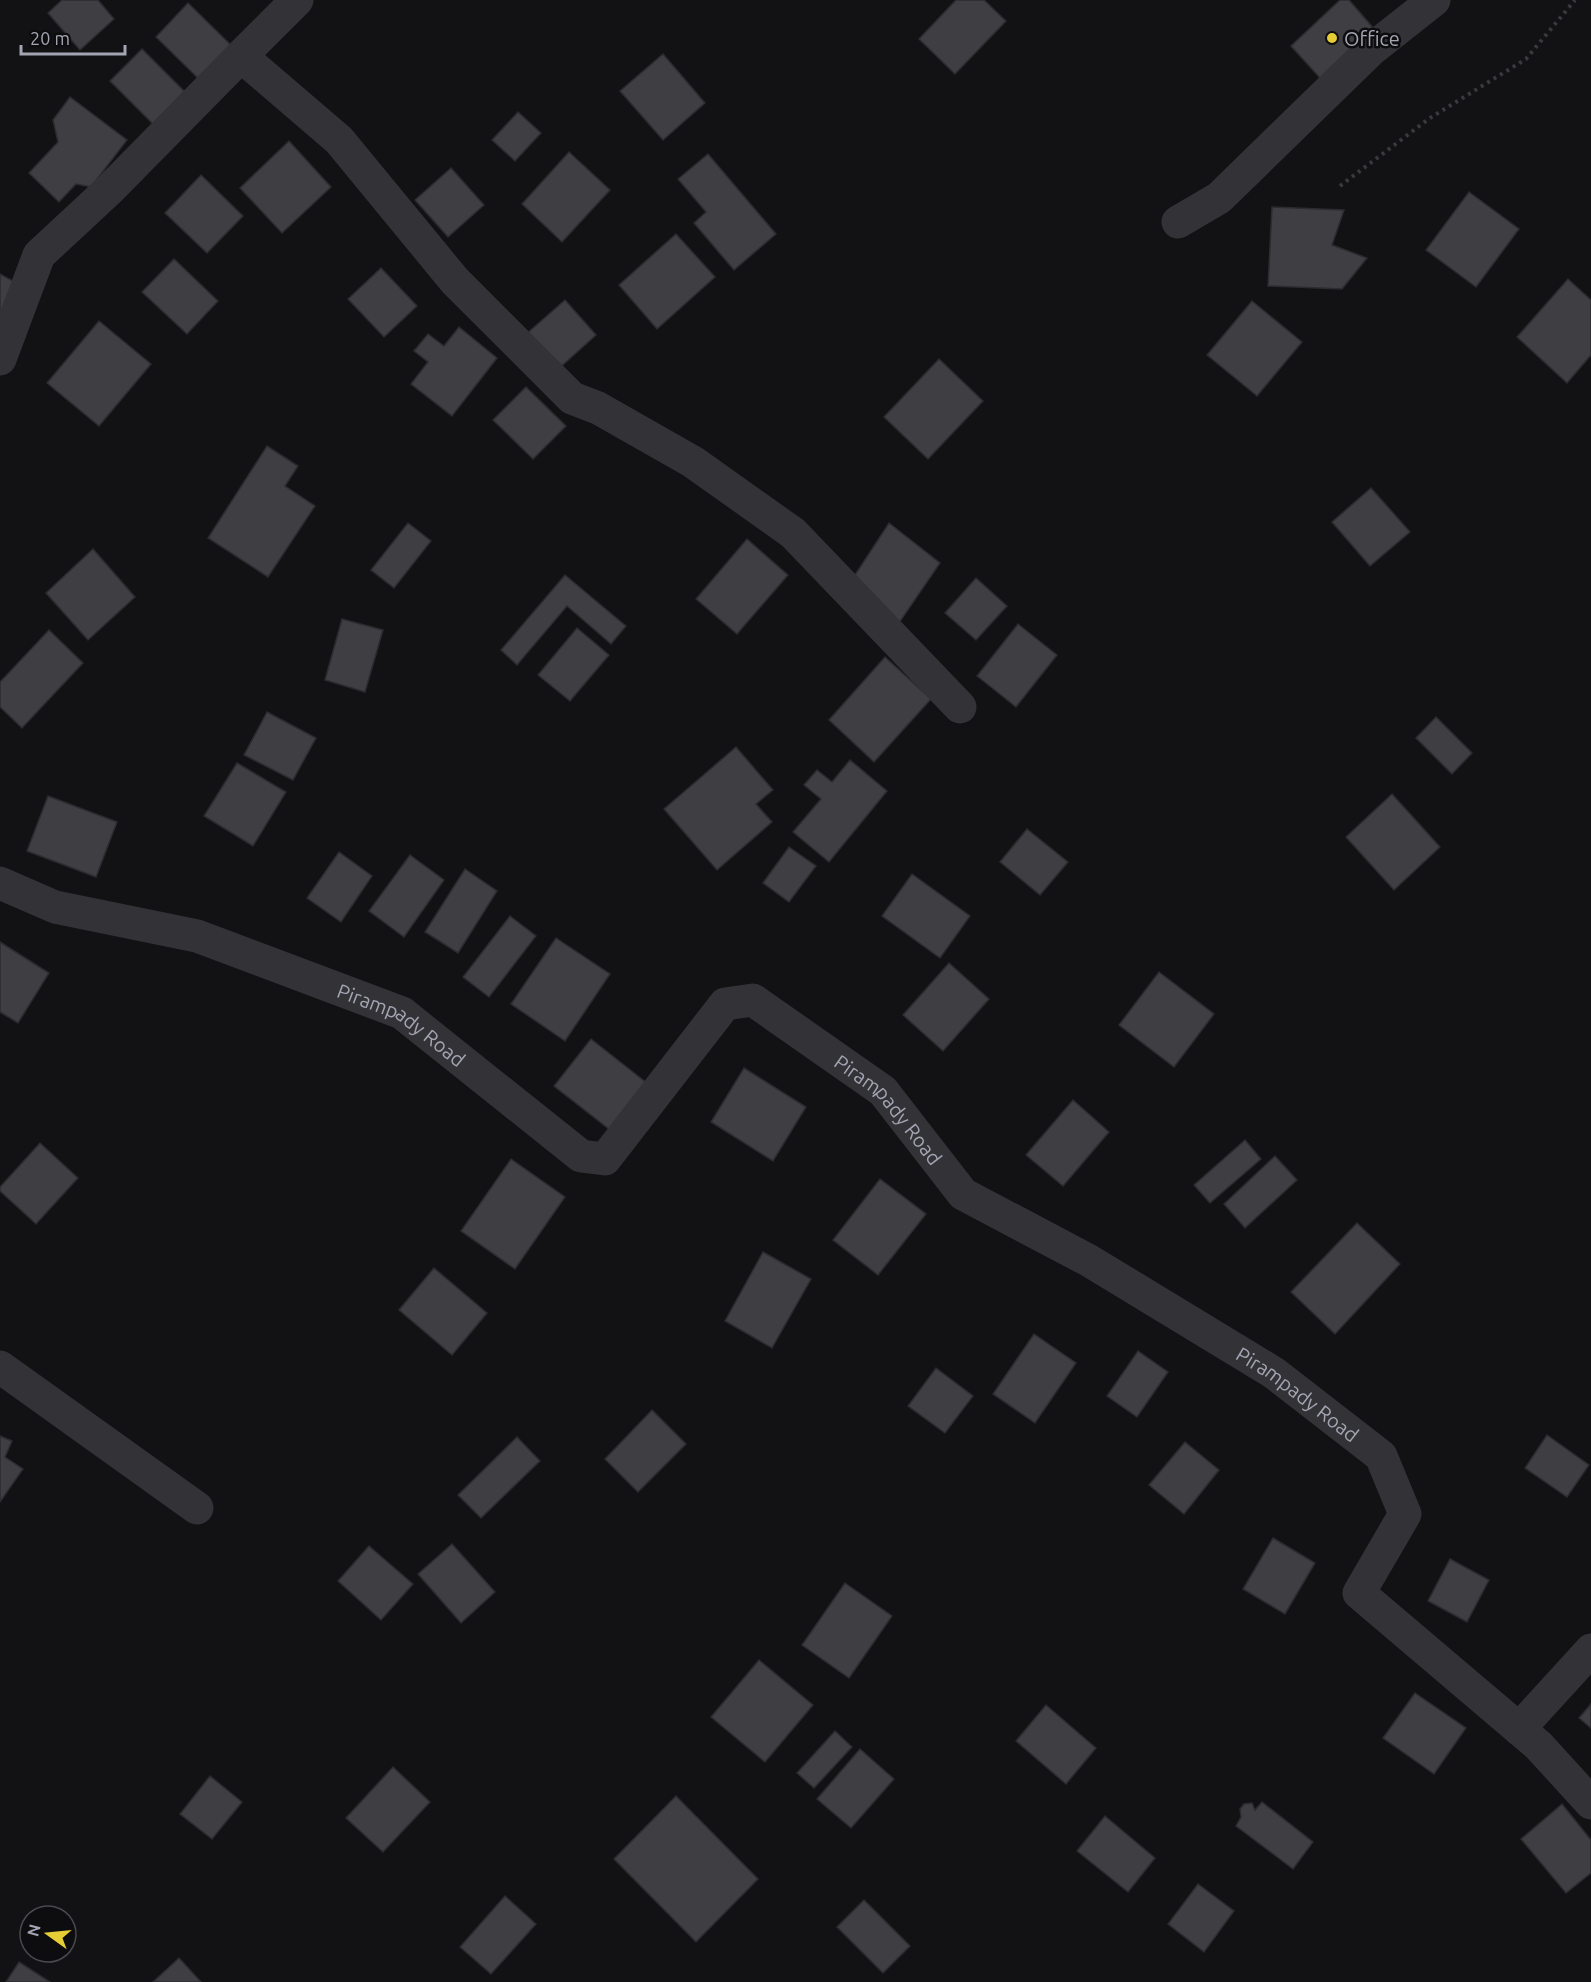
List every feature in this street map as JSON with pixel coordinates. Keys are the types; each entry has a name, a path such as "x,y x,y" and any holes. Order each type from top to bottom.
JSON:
{"street":[{"path":"0,359 39,255 110,189 297,0"},
{"path":"1178,222 1219,198 1372,49 1434,0"},
{"path":"241,56 339,140 455,281 572,398 598,408 693,462 793,533 960,707"},
{"name":"Pirampady Road","path":"0,883 55,907 197,936 402,1013 581,1156 605,1159 725,1004 753,1000 883,1091 963,1194 1088,1260 1274,1373 1381,1456 1405,1514 1359,1593 1538,1745 1591,1803"},
{"path":"0,1367 197,1508"},
{"path":"1519,1730 1591,1650"}],"path":[{"path":"1340,186 1430,118 1526,59 1575,0"}],"building":[{"path":"62,0 98,0 114,19 80,50 48,13"},
{"path":"956,0 984,0 1006,21 955,74 919,39"},
{"name":"Office","path":"1340,0 1349,0 1375,30 1320,78 1291,46"},
{"path":"188,3 235,49 203,83 156,37"},
{"path":"142,49 186,93 154,125 110,81"},
{"path":"663,54 705,103 663,140 620,91"},
{"path":"70,97 127,140 91,187 76,184 59,202 29,173 58,142 53,120"},
{"path":"518,112 541,133 515,161 492,140"},
{"path":"289,141 331,187 282,233 240,188"},
{"path":"569,152 610,190 562,242 522,204"},
{"path":"708,154 776,234 734,270 694,223 706,212 678,179"},
{"path":"451,168 484,205 448,237 415,200"},
{"path":"201,175 243,216 207,253 165,213"},
{"path":"1469,192 1519,229 1476,287 1426,250"},
{"path":"1272,207 1344,210 1332,245 1367,258 1342,289 1268,286"},
{"path":"676,234 715,277 657,329 619,285"},
{"path":"174,259 218,301 187,334 142,292"},
{"path":"381,268 417,306 384,337 348,299"},
{"path":"0,274 18,284 0,318"},
{"path":"1568,279 1591,300 1591,355 1567,383 1517,337"},
{"path":"565,300 596,335 555,372 524,336"},
{"path":"1252,301 1302,342 1257,396 1207,355"},
{"path":"99,321 151,364 99,426 47,383"},
{"path":"459,327 497,358 452,416 411,384 428,362 414,351 428,334 444,346"},
{"path":"939,359 983,401 928,459 884,417"},
{"path":"526,387 566,426 533,459 493,420"},
{"path":"267,446 298,466 285,486 315,506 268,577 208,538"},
{"path":"1371,488 1410,532 1370,566 1332,522"},
{"path":"408,523 431,541 394,588 371,570"},
{"path":"889,523 940,563 899,623 851,581"},
{"path":"747,539 788,575 737,634 696,599"},
{"path":"93,549 135,597 88,640 46,593"},
{"path":"565,575 626,626 611,644 567,606 517,665 501,650"},
{"path":"976,578 1007,606 976,640 945,613"},
{"path":"342,619 383,630 365,692 325,680"},
{"path":"1018,624 1057,655 1016,707 977,676"},
{"path":"577,628 609,655 570,701 538,675"},
{"path":"49,630 83,663 22,728 0,707 0,682"},
{"path":"885,657 931,699 874,762 829,720"},
{"path":"267,712 316,738 293,780 244,755"},
{"path":"1436,717 1472,753 1452,774 1416,738"},
{"path":"736,747 773,790 756,804 772,822 717,870 664,809"},
{"path":"850,760 887,791 829,862 793,832 821,799 804,785 817,770 832,782"},
{"path":"237,763 286,792 253,846 204,816"},
{"path":"1392,794 1440,847 1394,890 1346,837"},
{"path":"48,796 117,822 96,877 27,851"},
{"path":"1027,829 1068,862 1040,895 1000,862"},
{"path":"789,847 816,866 789,902 763,883"},
{"path":"339,852 372,876 341,922 307,898"},
{"path":"410,855 444,880 404,937 369,911"},
{"path":"465,869 497,891 458,953 425,932"},
{"path":"912,874 970,916 940,958 882,916"},
{"path":"510,916 536,936 489,997 463,977"},
{"path":"556,938 610,974 565,1041 511,1004"},
{"path":"0,942 49,973 18,1023 0,1012"},
{"path":"949,963 989,999 943,1051 903,1015"},
{"path":"1159,972 1214,1014 1174,1067 1119,1025"},
{"path":"591,1039 652,1087 614,1133 554,1086"},
{"path":"744,1068 806,1107 773,1161 711,1122"},
{"path":"1073,1100 1109,1132 1063,1186 1026,1155"},
{"path":"1245,1140 1261,1159 1210,1203 1194,1185"},
{"path":"40,1143 78,1178 36,1224 0,1191 0,1187"},
{"path":"1275,1156 1297,1180 1245,1228 1224,1204"},
{"path":"511,1159 565,1197 515,1269 461,1231"},
{"path":"880,1179 926,1214 878,1275 833,1240"},
{"path":"1357,1223 1400,1264 1335,1334 1291,1292"},
{"path":"763,1252 811,1279 772,1348 725,1321"},
{"path":"434,1268 487,1313 452,1355 399,1310"},
{"path":"1034,1334 1076,1363 1035,1423 993,1394"},
{"path":"1138,1351 1168,1372 1137,1417 1107,1396"},
{"path":"936,1368 973,1396 945,1433 908,1406"},
{"path":"652,1410 686,1444 638,1492 605,1459"},
{"path":"1547,1435 1589,1465 1567,1497 1525,1468"},
{"path":"0,1436 12,1441 5,1457 23,1469 0,1502"},
{"path":"517,1437 540,1461 481,1518 458,1495"},
{"path":"1185,1442 1219,1470 1184,1514 1149,1485"},
{"path":"1273,1538 1315,1563 1285,1614 1243,1589"},
{"path":"452,1544 495,1592 461,1623 418,1574"},
{"path":"369,1546 413,1584 381,1620 338,1581"},
{"path":"1450,1559 1489,1580 1467,1622 1428,1601"},
{"path":"845,1583 892,1616 849,1678 802,1645"},
{"path":"759,1660 813,1705 765,1762 711,1717"},
{"path":"1415,1693 1466,1728 1434,1774 1383,1738"},
{"path":"1591,1704 1591,1728 1579,1718"},
{"path":"1046,1705 1096,1748 1066,1784 1016,1741"},
{"path":"835,1731 852,1747 814,1788 797,1773"},
{"path":"860,1749 894,1779 851,1828 817,1799"},
{"path":"393,1767 430,1802 383,1852 346,1818"},
{"path":"210,1776 242,1802 212,1839 180,1814"},
{"path":"676,1796 758,1879 696,1942 614,1859"},
{"path":"1262,1802 1313,1842 1293,1869 1236,1826 1241,1817 1240,1809 1244,1804 1252,1803 1255,1810"},
{"path":"1562,1804 1591,1840 1591,1873 1566,1893 1521,1839"},
{"path":"1105,1816 1155,1858 1128,1892 1077,1851"},
{"path":"1198,1884 1234,1911 1204,1952 1168,1924"},
{"path":"505,1896 536,1924 491,1974 460,1947"},
{"path":"864,1900 910,1946 883,1973 837,1927"},
{"path":"179,1958 201,1982 153,1982"},
{"path":"18,1964 50,1982 6,1982"}],"place":[{"name":"Office","path":"1332,38"}]}
